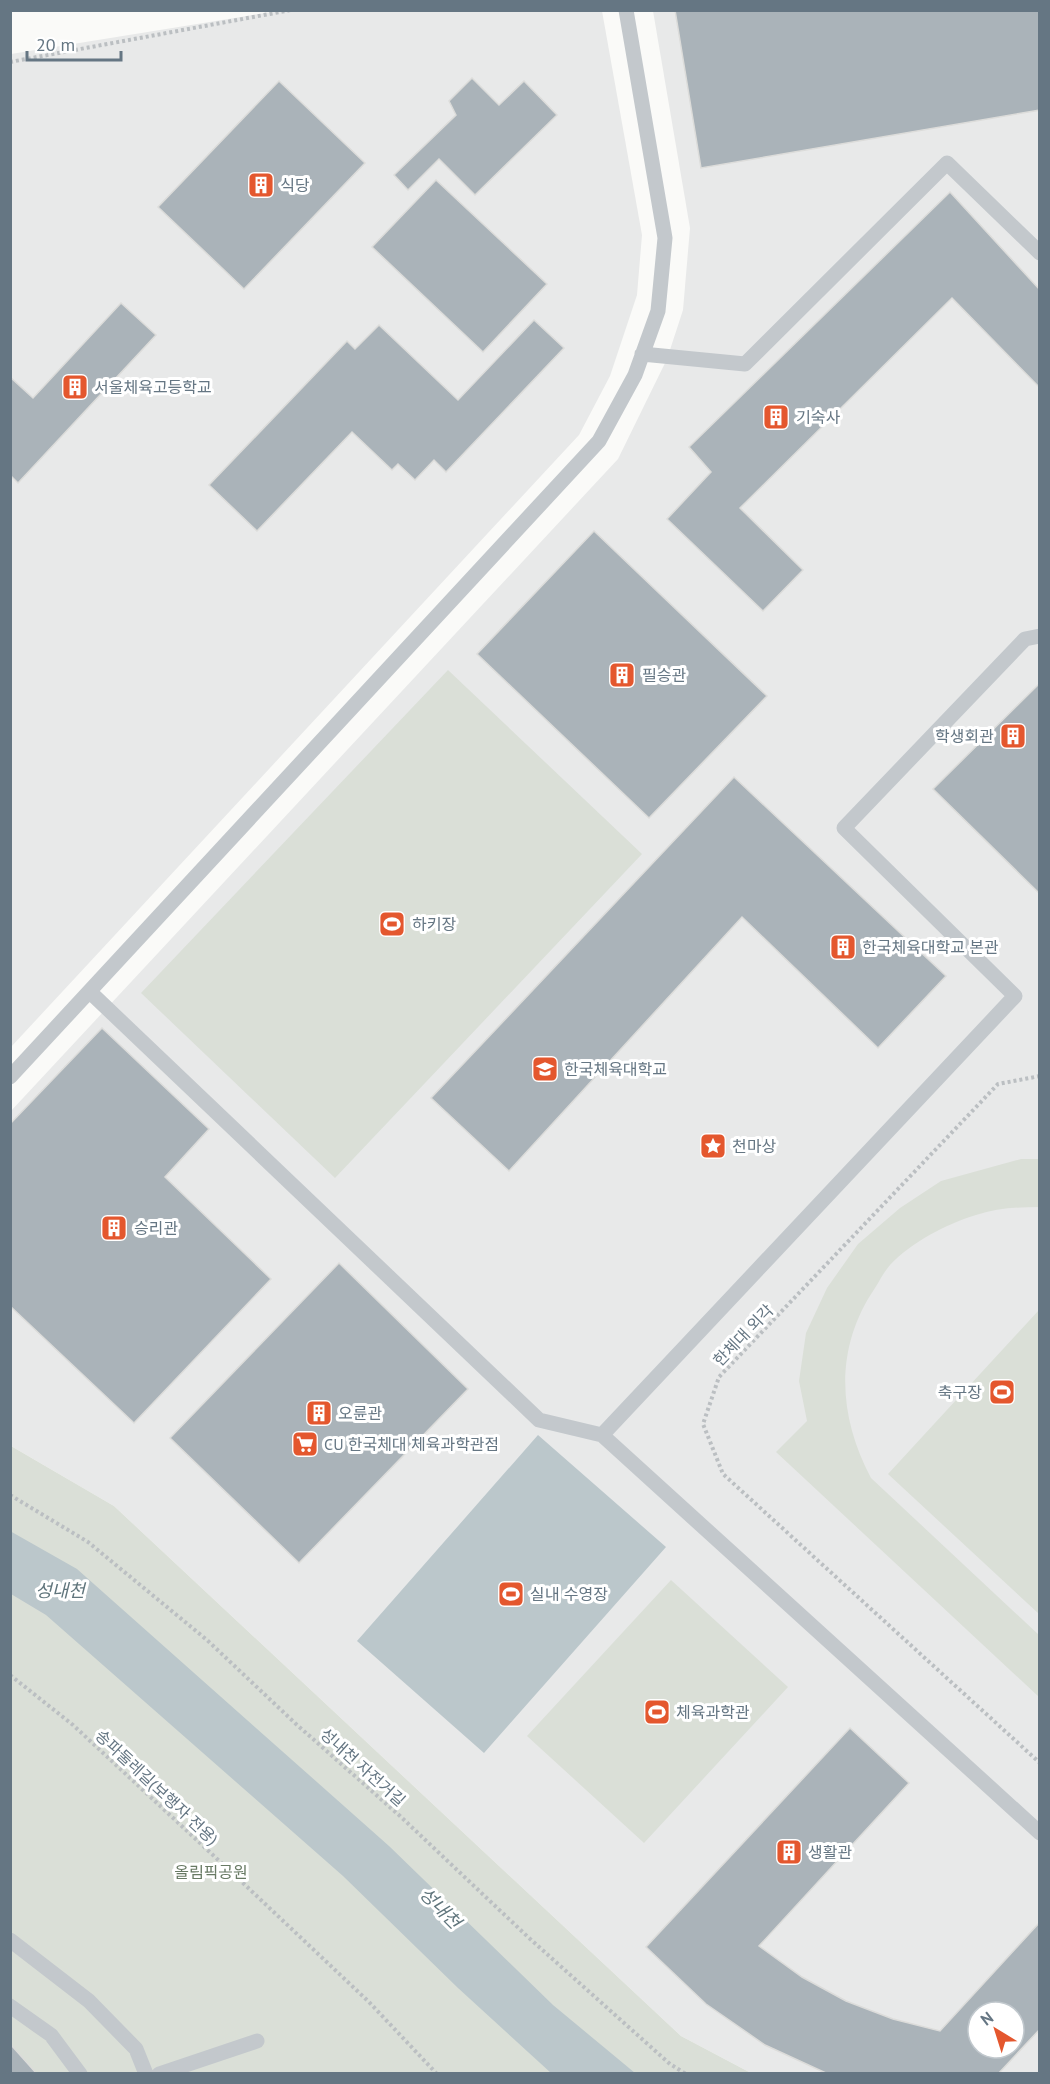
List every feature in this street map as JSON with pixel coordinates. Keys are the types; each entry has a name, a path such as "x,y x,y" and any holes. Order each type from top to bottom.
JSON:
{"lane":[{"path":"10,1077 600,441 635,375 658,311 665,238 626,10"},
{"path":"642,354 746,364 947,163 1040,253"},
{"path":"602,1435 1016,996 844,828 1025,639 1040,636"},
{"path":"90,992 539,1420 602,1435 1040,1833"},
{"path":"10,1940 89,2001 136,2049 146,2073"},
{"path":"10,2006 51,2035 80,2073"},
{"path":"159,2073 257,2040"}],"path":[{"path":"10,62 291,10"},
{"name":"한체대 외각","path":"1040,1076 998,1084 719,1377 703,1424 723,1474 1040,1763"},
{"name":"성내천 자전거길","path":"10,1495 88,1542 207,1640 296,1724 400,1816 528,1937 670,2064 686,2073"},
{"name":"송파둘레길(보행자 전용)","path":"10,1675 73,1725 252,1891 369,2002 437,2073"}],"shaded area":[{"path":"278,11 602,11 642,235 637,295 610,376 579,435 11,1047 11,54"},
{"name":"한국체육대학교","path":"653,11 1039,11 1039,2073 751,2073 681,2036 114,1506 11,1446 10,1112 618,459 667,359 683,310 690,228"}],"green space":[{"name":"하키장","path":"448,670 642,854 335,1178 141,993"},
{"path":"1021,1159 1039,1159 1039,1207 1000,1209 965,1219 930,1235 890,1265 862,1311 852,1334 845,1382 852,1431 871,1478 1039,1635 1039,1697 776,1452 807,1421 799,1381 806,1333 827,1288 858,1244 900,1208 941,1181"},
{"name":"축구장","path":"1039,1310 1039,1614 888,1474"},
{"name":"올림픽공원","path":"11,1446 114,1506 681,2036 751,2073 11,2074"},
{"name":"체육과학관","path":"671,1580 788,1687 644,1843 527,1736"}],"water":[{"name":"실내 수영장","path":"538,1435 666,1547 484,1753 357,1641"},
{"name":"성내천","path":"10,1531 77,1569 389,1846 553,2005 635,2073 551,2073 458,1988 343,1876 46,1615 11,1594"}],"building":[{"path":"675,10 1040,10 1040,110 701,168"},
{"path":"472,78 499,105 524,81 557,115 475,195 439,159 408,190 394,175 456,115 449,101"},
{"name":"식당","path":"279,81 365,163 244,289 158,207"},
{"path":"436,180 547,284 483,352 372,247"},
{"name":"기숙사","path":"950,192 1040,290 1040,388 952,298 740,508 803,570 763,611 667,519 711,472 689,447"},
{"name":"서울체육고등학교","path":"121,303 156,335 18,483 10,475 10,377 33,398"},
{"path":"534,320 564,348 446,472 434,460 415,480 398,464 392,470 352,432 257,531 209,485 347,341 355,349 379,325 458,400"},
{"name":"필승관","path":"594,531 767,696 649,818 477,654"},
{"name":"학생회관","path":"1040,683 1040,894 933,789"},
{"name":"한국체육대학교 본관","path":"734,777 946,976 878,1048 742,917 509,1171 431,1098"},
{"name":"승리관","path":"102,1028 209,1129 165,1177 271,1279 134,1423 10,1306 10,1124"},
{"name":"오륜관","path":"339,1263 468,1389 299,1563 170,1438"},
{"name":"생활관","path":"850,1728 909,1783 759,1946 802,1977 846,2001 893,2019 940,2031 966,2003 966,2060 1011,2060 998,2074 828,2074 765,2045 706,2004 646,1947"},
{"name":"생활관","path":"1040,1922 1040,2029 1026,2044 1026,2000 968,2000"},
{"path":"10,2044 12,2046 37,2074 10,2074"}],"place":[{"name":"식당","path":"261,185"},
{"name":"서울체육고등학교","path":"75,387"},
{"name":"기숙사","path":"776,417"},
{"name":"필승관","path":"622,675"},
{"name":"학생회관","path":"1013,736"},
{"name":"하키장","path":"392,924"},
{"name":"한국체육대학교 본관","path":"843,947"},
{"name":"한국체육대학교","path":"545,1069"},
{"name":"천마상","path":"713,1146"},
{"name":"승리관","path":"114,1228"},
{"name":"축구장","path":"1002,1392"},
{"name":"오륜관","path":"319,1413"},
{"name":"CU 한국체대 체육과학관점","path":"305,1444"},
{"name":"실내 수영장","path":"511,1594"},
{"name":"체육과학관","path":"657,1712"},
{"name":"생활관","path":"789,1852"}]}
